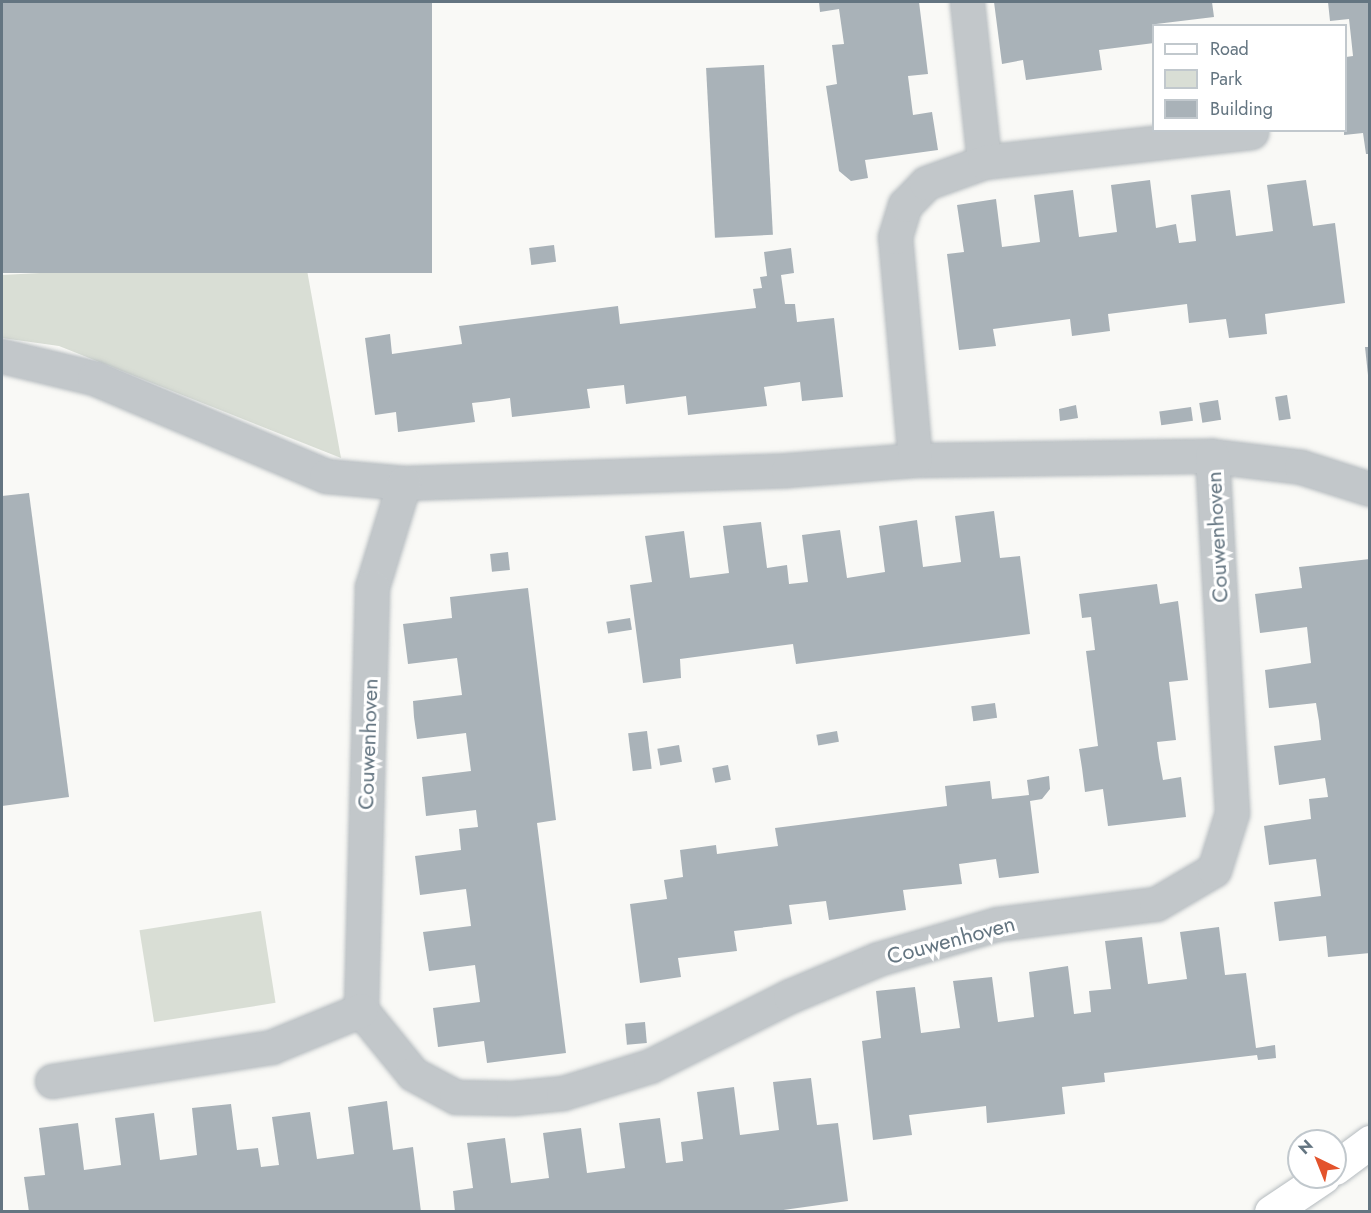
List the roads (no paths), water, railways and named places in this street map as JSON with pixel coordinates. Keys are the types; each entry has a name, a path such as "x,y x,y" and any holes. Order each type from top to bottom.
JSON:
{"street":[{"path":"967,2 984,162"},
{"path":"915,460 895,237 905,205 926,183 984,162 1251,132"},
{"name":"Couwenhoven","path":"2,356 94,378 326,476 404,483 788,470 915,460 1212,456 1302,467 1370,489"},
{"name":"Couwenhoven","path":"404,483 372,587 361,1010 413,1074 456,1097 513,1098 563,1092 650,1066 790,996 878,959 998,924 1156,904 1214,870 1232,813 1212,456"},
{"path":"52,1081 271,1047 361,1010"},
{"path":"1347,1159 1370,1142"},
{"path":"1271,1212 1305,1189"}]}
